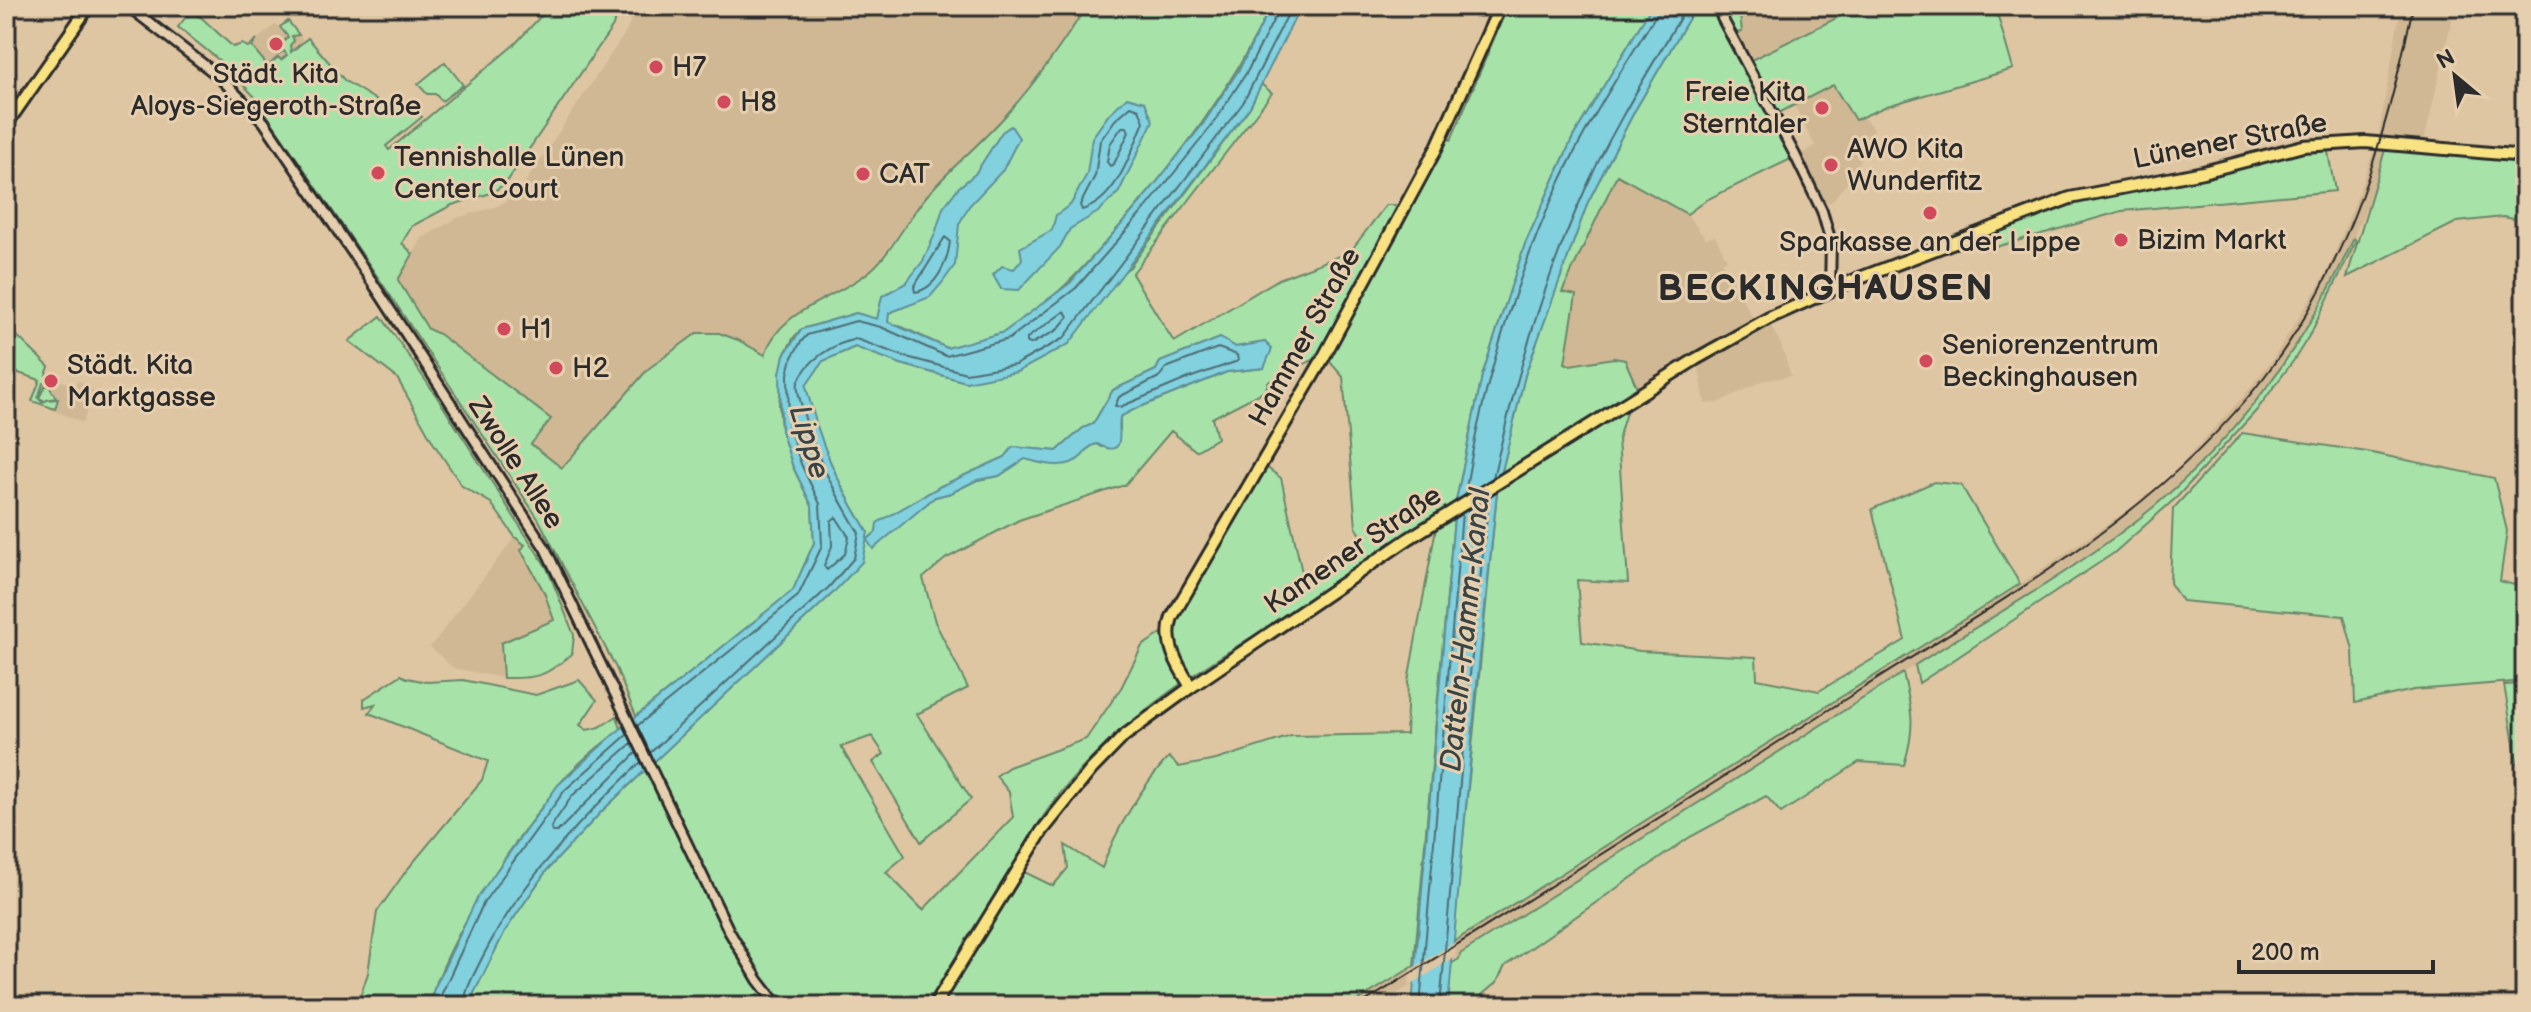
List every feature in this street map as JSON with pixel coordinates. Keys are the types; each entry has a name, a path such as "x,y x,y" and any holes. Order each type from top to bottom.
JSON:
{"main road":[{"path":"6,125 89,6"},
{"name":"Hammer Straße","path":"1191,687 1170,646 1172,617 1338,330 1436,149 1500,6"},
{"name":"Lünener Straße","path":"2042,207 2084,194 2203,172 2313,145 2380,143 2525,156"},
{"name":"Kamener Straße","path":"934,1006 1042,831 1075,788 1124,736 1191,687 1435,523 1726,341 1779,312 1830,290 2042,207"}],"street":[{"name":"Zwolle Allee","path":"128,6 217,75 249,105 276,138 535,531 560,576 742,955 778,1006"},
{"path":"1719,6 1722,18 1822,211 1831,242 1830,290"}],"shaded area":[{"path":"631,6 1087,6 1046,69 1007,115 929,193 872,269 826,299 793,315 765,356 738,340 648,369 562,468 530,444 550,419 439,334 428,329 398,280 422,238 457,218 498,206 518,193 627,30"},
{"path":"1739,6 1861,6 1743,64 1733,33 1742,31"},
{"path":"2401,6 2455,6 2422,151 2365,210 2336,279 2311,325 2266,389 2229,434 2173,490 2124,530 2040,586 1413,984 1377,1006 1349,1006 2020,584 2128,510 2170,476 2241,399 2272,360 2326,274 2378,138"},
{"name":"Städt. Kita Aloys-Siegeroth-Straße","path":"288,21 305,42 268,72 248,47 276,24 279,28"},
{"name":"AWO Kita Wunderfitz","path":"1834,85 1854,120 1862,117 1874,128 1853,176 1830,203 1826,202 1800,155 1815,146 1794,105"},
{"path":"1617,174 1687,214 1706,239 1715,236 1727,259 1722,262 1753,318 1768,320 1781,345 1791,376 1762,381 1718,403 1705,404 1698,362 1642,399 1614,358 1570,365 1565,363 1575,296 1562,293"},
{"name":"Städt. Kita Marktgasse","path":"20,339 49,367 47,375 75,386 77,381 88,385 93,391 83,423 32,401 40,381 6,369 6,356"},
{"path":"515,537 525,545 554,621 501,643 503,678 453,668 430,647"}],"green space":[{"path":"557,6 618,6 613,26 506,183 491,193 452,205 412,226 402,243 413,254 398,280 428,329 439,334 551,419 531,444 562,468 648,369 697,333 719,333 765,355 772,339 795,315 871,270 930,192 1029,88 1087,6 1271,6 1221,95 1162,176 1080,270 1053,297 1022,321 992,337 947,348 902,327 856,313 802,329 794,337 784,355 779,405 781,430 793,467 812,506 814,543 793,591 636,716 616,668 539,520 390,295 254,96 220,61 178,27 190,12 202,18 233,47 242,44 248,47 257,39 252,47 268,66 278,57 281,60 287,55 284,51 278,54 288,37 280,27 288,21 299,35 292,36 291,52 308,38 345,81 394,111 389,103 399,95 422,117 386,146 389,150 515,44 539,18"},
{"path":"1508,6 1652,6 1573,137 1525,244 1482,376 1455,506 1414,966 1349,1006 471,1006 474,993 505,931 547,870 602,811 834,592 868,532 830,462 805,386 823,361 855,347 966,382 1130,267 1250,107 1261,84 1272,93 1132,274 1174,342 1279,279 1350,252 1386,205 1410,205 1447,138 1451,140","holes":["1220,338 1236,347 1265,342 1264,368 1227,372 1135,409 1120,416 1120,430 1102,447 1094,445 1070,462 1047,463 1026,458 999,476 977,480 935,497 885,537 867,540 876,532 878,523 941,486 1005,457 1013,447 1057,451 1083,428 1093,424 1113,390 1156,370 1160,362","1325,356 1343,377 1356,527 1365,541 1303,577 1281,478 1262,464 1169,633 1162,633 1142,646 1121,688 1086,739 1009,767 996,776 1009,792 1013,817 923,910 886,872 905,856 841,747 872,736 884,754 873,762 921,842 971,799 917,714 968,688 935,622 923,578 945,559 1019,520 1125,485 1171,431 1196,451 1217,438 1212,418 1266,390 1268,382","1438,517 1408,681 1406,734 1291,736 1216,760 1179,767 1169,757 1130,810 1102,868 1065,845 1068,868 1053,886 1014,867 1039,822 1070,781 1144,711 1185,680"]},
{"path":"1696,6 1739,6 1742,32 1733,33 1743,64 1861,6 1995,6 2013,69 1887,106 1855,120 1833,85 1771,117 1793,158 1706,200 1687,214 1617,175 1562,292 1576,295 1565,363 1570,365 1614,358 1625,360 1642,399 1627,409 1618,439 1628,583 1577,580 1582,642 1640,651 1756,657 1757,679 1819,691 1905,640 1872,509 1934,482 1961,485 2020,584 1453,942 1497,492 1525,375 1588,202 1634,112"},
{"path":"445,62 463,85 442,101 435,94 427,94 418,84"},
{"path":"2326,141 2335,191 2122,211 1985,250 1979,228 2062,199"},
{"path":"2385,150 2525,161 2525,221 2503,217 2457,222 2347,277"},
{"path":"2354,238 2356,241 2312,331 2294,360 2256,411 2177,497 2114,553 1919,683 1915,665 2039,589 2129,527 2218,446 2294,348"},
{"path":"381,316 547,568 574,635 572,654 548,672 533,677 503,678 501,643 554,620 544,592 521,550 525,545 515,537 491,503 462,486 397,378 349,341"},
{"path":"6,325 49,367 46,375 53,378 51,385 43,383 38,398 45,401 39,398 45,386 49,386 56,398 46,400 58,399 55,409 32,401 40,380 6,369"},
{"path":"2242,433 2367,452 2494,478 2507,531 2500,581 2525,588 2525,681 2414,690 2355,703 2353,650 2344,616 2182,601 2170,583 2173,509"},
{"path":"1903,673 1911,719 1904,765 1859,762 1781,813 1766,796 1690,837 1505,966 1497,982 1477,999 1475,1006 1448,1006 1451,964 1459,959 1460,954"},
{"path":"401,675 427,682 463,680 536,695 579,680 597,700 580,725 587,730 600,727 617,716 621,729 564,778 520,837 467,919 428,1006 357,1006 368,973 377,912 406,871 482,780 488,761 369,713 375,704 364,707 364,699"},
{"path":"2525,684 2525,761 2517,762 2504,685"}],"water":[{"name":"Lippe","path":"1271,6 1301,6 1250,107 1069,344 1017,372 966,382 855,347 823,361 806,386 830,462 868,532 862,562 602,811 547,870 505,931 474,993 471,1006 428,1006 477,898 558,785 613,735 793,590 814,543 812,506 793,467 781,430 780,373 784,355 802,329 856,313 877,319 882,296 906,283 923,261 943,208 958,188 975,174 1002,132 1011,126 1019,138 1003,170 969,206 959,224 955,265 930,297 889,313 888,322 947,348 1004,332 1070,283 1140,203 1203,124 1240,68"},
{"name":"Datteln-Hamm-Kanal","path":"1652,6 1696,6 1634,112 1588,202 1525,375 1497,492 1448,1006 1412,1006 1455,506 1482,376 1525,244 1573,137"},
{"path":"1127,97 1145,102 1153,121 1119,192 1098,212 1070,229 1060,247 1019,290 1001,289 993,275 1002,266 1014,269 1022,259 1020,248 1052,230 1056,215 1071,204 1087,174 1092,138 1109,114"},
{"path":"1220,338 1236,347 1265,342 1272,349 1264,368 1227,372 1135,409 1120,417 1119,442 1113,448 1094,445 1076,461 1062,465 1025,459 999,476 977,480 935,497 873,549 867,540 876,532 877,523 941,486 1005,457 1013,447 1057,451 1083,428 1093,424 1113,390 1156,370 1160,362"}],"pier":[{"path":"1457,941 1455,957 1409,986 1410,970"}],"railway":[{"path":"1358,1006 2028,584 2080,548 2178,470 2223,425 2265,376 2294,335 2319,291 2341,246 2376,153 2413,6"}],"place":[{"name":"Städt. Kita Aloys-Siegeroth-Straße","path":"276,44"},
{"name":"H7","path":"656,67"},
{"name":"H8","path":"724,102"},
{"name":"Freie Kita Sterntaler","path":"1822,108"},
{"name":"AWO Kita Wunderfitz","path":"1831,165"},
{"name":"Tennishalle Lünen Center Court","path":"378,173"},
{"name":"CAT","path":"863,174"},
{"name":"Sparkasse an der Lippe","path":"1930,213"},
{"name":"Bizim Markt","path":"2121,240"},
{"name":"H1","path":"504,329"},
{"name":"Seniorenzentrum Beckinghausen","path":"1926,361"},
{"name":"H2","path":"556,368"},
{"name":"Städt. Kita Marktgasse","path":"51,381"}],"district":[{"name":"BECKINGHAUSEN","path":"1826,289"}]}
